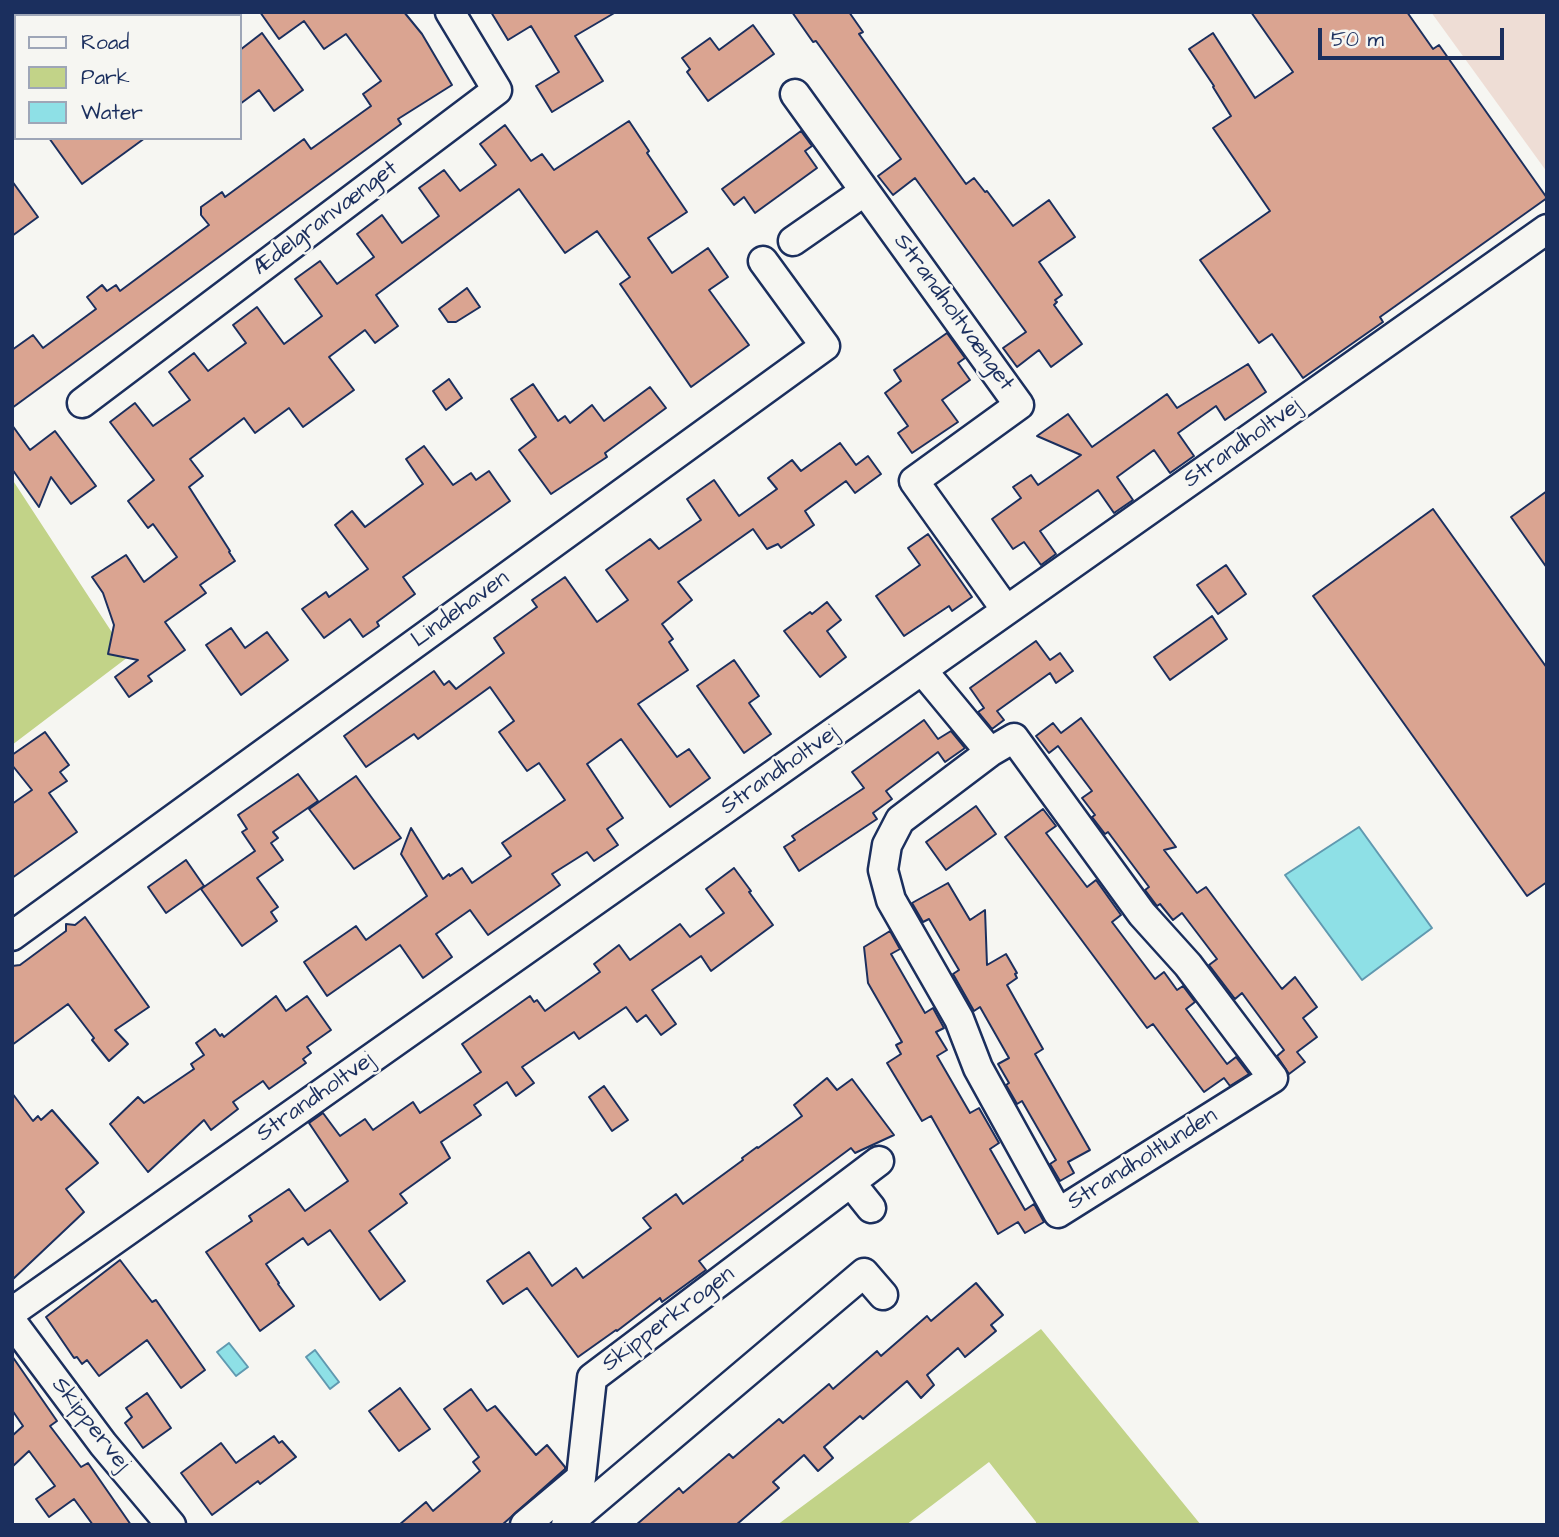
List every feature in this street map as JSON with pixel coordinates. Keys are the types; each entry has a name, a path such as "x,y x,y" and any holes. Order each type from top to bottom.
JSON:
{"street":[{"name":"Ædelgranvænget","path":"82,402 497,90 450,12"},
{"name":"Strandholtvænget","path":"795,94 1019,405 914,481 1006,610"},
{"path":"793,241 865,191"},
{"name":"Strandholtvej","path":"12,1312 1547,229"},
{"name":"Lindehaven","path":"12,936 825,346 763,261"},
{"path":"922,670 990,752"},
{"name":"Strandholtlunden","path":"1014,738 1142,914 1188,965 1273,1078 1058,1213 978,1068 959,1019 891,900 883,870 887,845 900,820 990,752 1014,738"},
{"name":"Skipperkrogen","path":"525,1525 581,1478 592,1378 879,1161"},
{"path":"851,1183 871,1209"},
{"path":"566,1525 864,1273 883,1295"},
{"name":"Skippervej","path":"12,1322 103,1444 170,1525"}],"shaded area":[{"path":"1431,12 1547,12 1547,172"}],"green space":[{"path":"12,479 128,657 12,745"},
{"path":"1041,1329 1201,1525 1036,1525 989,1462 906,1525 777,1525"}],"water":[{"path":"1359,827 1432,928 1362,980 1285,875"},
{"path":"229,1343 248,1367 236,1376 217,1352"},
{"path":"315,1350 339,1382 330,1389 306,1357"}],"building":[{"path":"260,12 404,12 422,34 452,85 398,119 401,124 12,408 12,350 33,335 43,348 96,309 87,297 102,285 107,291 116,285 120,291 209,225 201,215 201,207 222,192 225,197 304,139 311,149 371,106 363,94 381,81 346,34 324,49 304,21 279,39"},
{"path":"491,12 616,12 575,36 603,81 552,112 536,86 559,72 531,26 508,40"},
{"path":"792,12 849,12 863,32 859,34 966,184 974,178 1013,226 1049,200 1075,237 1039,262 1062,295 1055,300 1057,302 1054,305 1082,344 1051,367 1039,350 1017,367 1003,348 1026,332 915,178 893,195 878,176 901,159"},
{"path":"1251,12 1407,12 1433,49 1439,45 1547,198 1380,317 1383,322 1303,378 1272,334 1259,343 1200,260 1270,211 1213,128 1231,116 1189,49 1213,33 1255,98 1293,72"},
{"path":"753,25 774,54 708,101 687,72 690,69 682,58 710,38 719,50"},
{"path":"262,33 303,90 274,111 259,90 242,103 242,48"},
{"path":"629,121 687,212 648,238 672,273 708,248 728,277 709,290 749,345 691,387 620,284 630,277 597,231 565,253 519,189 376,295 398,326 375,343 365,330 329,357 354,390 303,427 289,408 255,433 244,418 190,459 203,476 189,487 235,561 200,585 206,593 165,622 185,650 148,676 152,681 129,697 115,677 138,660 108,654 114,625 103,593 92,577 126,555 144,582 177,557 153,524 148,528 128,501 154,480 110,422 135,403 153,426 190,400 169,372 194,353 208,371 246,343 233,325 257,307 284,344 322,316 295,279 320,261 337,284 374,257 357,234 382,215 402,243 439,216 419,188 444,170 460,191 496,165 480,144 505,125 531,161 542,154 554,170"},
{"path":"801,131 812,146 805,151 817,168 755,213 744,197 734,205 722,189"},
{"path":"50,140 142,140 82,184"},
{"path":"12,181 38,217 12,236"},
{"path":"467,288 480,307 456,322 448,322 439,309"},
{"path":"947,333 965,358 958,363 970,380 942,400 958,422 912,453 898,433 908,426 885,393 901,381 894,370"},
{"path":"1248,364 1266,392 1225,420 1216,406 1178,433 1194,456 1170,473 1154,450 1117,477 1133,500 1114,513 1098,490 1040,531 1056,554 1041,565 1024,542 1013,549 992,519 1021,498 1013,487 1031,475 1038,485 1081,455 1037,436 1068,414 1092,447 1167,394 1177,408"},
{"path":"449,379 462,398 446,410 433,391"},
{"path":"533,384 558,421 565,416 570,423 592,405 604,421 650,387 666,408 605,453 607,457 551,494 519,450 536,437 511,399"},
{"path":"12,425 30,450 55,431 96,486 71,504 51,477 39,507 12,469"},
{"path":"840,443 856,465 868,456 881,474 855,493 846,481 805,511 814,525 781,548 778,544 767,549 753,529 678,582 692,600 662,624 673,639 669,642 688,670 638,704 677,757 689,749 710,778 670,807 621,739 587,764 623,818 607,829 618,845 594,861 587,852 552,874 560,885 488,935 470,910 436,934 452,957 423,978 400,945 327,996 304,962 356,926 366,940 427,896 401,854 411,828 443,879 462,868 472,883 511,856 502,843 565,800 539,763 527,771 499,732 514,721 490,687 418,739 414,734 366,767 344,736 434,671 444,685 449,681 456,689 504,653 494,638 537,607 532,600 565,577 597,622 628,600 606,570 650,539 659,549 701,520 687,499 714,480 739,516 777,489 768,478 792,460 801,471"},
{"path":"424,446 453,485 471,473 476,480 489,471 510,501 403,577 415,594 377,622 379,626 363,637 350,619 324,638 302,609 326,592 329,597 368,569 335,525 352,511 365,527 423,484 406,459"},
{"path":"1547,491 1547,568 1511,517"},
{"path":"1433,509 1547,668 1547,882 1527,896 1313,596"},
{"path":"928,534 972,597 952,611 949,606 904,636 876,596 920,565 908,548"},
{"path":"1226,565 1246,594 1218,614 1197,585"},
{"path":"827,602 841,620 827,631 846,657 820,677 784,631"},
{"path":"1212,616 1227,639 1170,680 1154,657"},
{"path":"231,628 245,648 267,632 288,660 241,695 206,645"},
{"path":"1036,641 1050,660 1060,653 1073,671 1056,683 1050,673 997,711 1004,720 992,729 978,712 984,708 970,688"},
{"path":"734,660 759,696 749,703 771,734 744,753 697,686"},
{"path":"1081,718 1176,847 1164,850 1197,893 1206,887 1282,989 1295,977 1317,1007 1303,1018 1317,1037 1297,1052 1305,1062 1289,1074 1277,1056 1284,1050 1242,993 1235,999 1209,965 1217,959 1182,913 1173,920 1160,904 1157,906 1145,890 1149,887 1108,832 1105,834 1092,817 1095,815 1082,798 1092,791 1058,746 1049,753 1036,736 1053,723 1061,733"},
{"path":"924,720 938,739 951,731 965,748 945,762 938,752 886,791 892,799 873,813 877,819 799,871 784,847 795,840 792,836 864,788 852,772"},
{"path":"45,732 69,765 60,772 67,781 49,793 77,832 12,878 12,804 32,790 12,765 12,755"},
{"path":"298,774 318,801 273,832 278,838 271,843 283,860 257,878 278,907 271,912 277,921 242,946 201,889 255,851 242,832 247,829 238,815"},
{"path":"356,776 401,838 354,869 309,809"},
{"path":"976,806 996,834 946,870 926,842"},
{"path":"1043,809 1056,826 1046,833 1087,887 1096,880 1121,915 1112,922 1155,979 1164,972 1177,990 1183,986 1195,1002 1186,1009 1227,1064 1236,1057 1249,1074 1230,1086 1224,1078 1204,1092 1153,1024 1147,1028 1005,837"},
{"path":"186,860 204,886 166,913 148,887"},
{"path":"734,868 773,925 711,971 701,956 652,990 676,1024 661,1035 646,1015 637,1022 626,1007 579,1039 574,1032 522,1067 534,1083 516,1096 507,1082 474,1105 481,1115 441,1142 450,1158 400,1194 407,1203 369,1231 405,1281 380,1300 330,1230 308,1245 303,1238 266,1264 294,1306 260,1331 206,1252 252,1221 249,1216 289,1189 305,1211 348,1181 309,1123 323,1113 340,1136 365,1119 373,1130 413,1102 420,1113 481,1072 462,1044 530,996 534,1002 537,1000 545,1011 600,972 594,964 619,945 630,960 680,924 690,937 724,913 706,889"},
{"path":"948,883 970,920 985,910 987,965 1006,954 1017,973 1017,978 1007,985 1043,1049 1035,1054 1090,1150 1068,1162 1074,1173 1060,1181 1050,1164 1056,1160 1022,1101 1017,1104 1006,1085 1009,1083 998,1064 1009,1058 980,1007 974,1011 953,974 959,970 929,919 923,922 912,903"},
{"path":"85,917 149,1007 115,1030 128,1044 109,1061 68,1004 12,1045 12,966 20,965 66,931 66,924 75,925"},
{"path":"890,931 900,949 891,954 925,1013 933,1008 944,1028 936,1032 947,1050 937,1056 970,1113 979,1108 999,1143 990,1149 1025,1210 1034,1204 1044,1222 1025,1233 1018,1222 998,1234 931,1116 922,1121 887,1063 901,1054 896,1045 902,1042 868,983 864,947"},
{"path":"276,996 286,1011 307,996 331,1030 307,1047 311,1053 303,1059 306,1063 269,1089 263,1081 233,1102 238,1109 211,1130 204,1120 148,1172 110,1124 138,1097 144,1103 194,1069 191,1064 204,1055 196,1043 215,1029 224,1037"},
{"path":"827,1078 837,1090 852,1079 894,1135 855,1153 851,1148 699,1261 706,1270 662,1302 660,1298 578,1357 527,1288 503,1304 487,1281 529,1252 552,1286 576,1268 583,1278 651,1228 643,1218 676,1194 683,1204 802,1116 794,1105"},
{"path":"604,1086 628,1120 612,1131 589,1097"},
{"path":"12,1093 33,1121 38,1116 41,1120 52,1110 98,1163 66,1189 84,1212 12,1280"},
{"path":"120,1260 152,1302 156,1300 205,1370 181,1388 147,1340 99,1376 87,1360 82,1364 77,1357 74,1358 46,1317"},
{"path":"976,1283 1003,1315 991,1325 996,1331 965,1357 958,1348 927,1375 934,1385 921,1398 907,1381 863,1419 860,1416 824,1447 833,1458 818,1471 804,1455 773,1482 779,1488 736,1525 636,1525 679,1488 683,1493 729,1454 733,1458 779,1419 783,1423 829,1384 833,1389 877,1351 881,1356 927,1316 931,1321"},
{"path":"12,1356 57,1421 50,1426 81,1467 88,1463 131,1525 93,1525 74,1499 49,1517 36,1499 55,1486 29,1451 12,1467 12,1436 23,1426 12,1410"},
{"path":"400,1388 430,1429 399,1451 369,1411"},
{"path":"471,1389 487,1411 495,1406 536,1455 547,1445 565,1469 502,1525 399,1525 426,1502 433,1511 480,1471 473,1462 479,1457 444,1409"},
{"path":"147,1393 171,1428 143,1448 125,1423 132,1417 126,1408"},
{"path":"274,1436 296,1457 212,1515 181,1473 221,1443 236,1463"}]}
